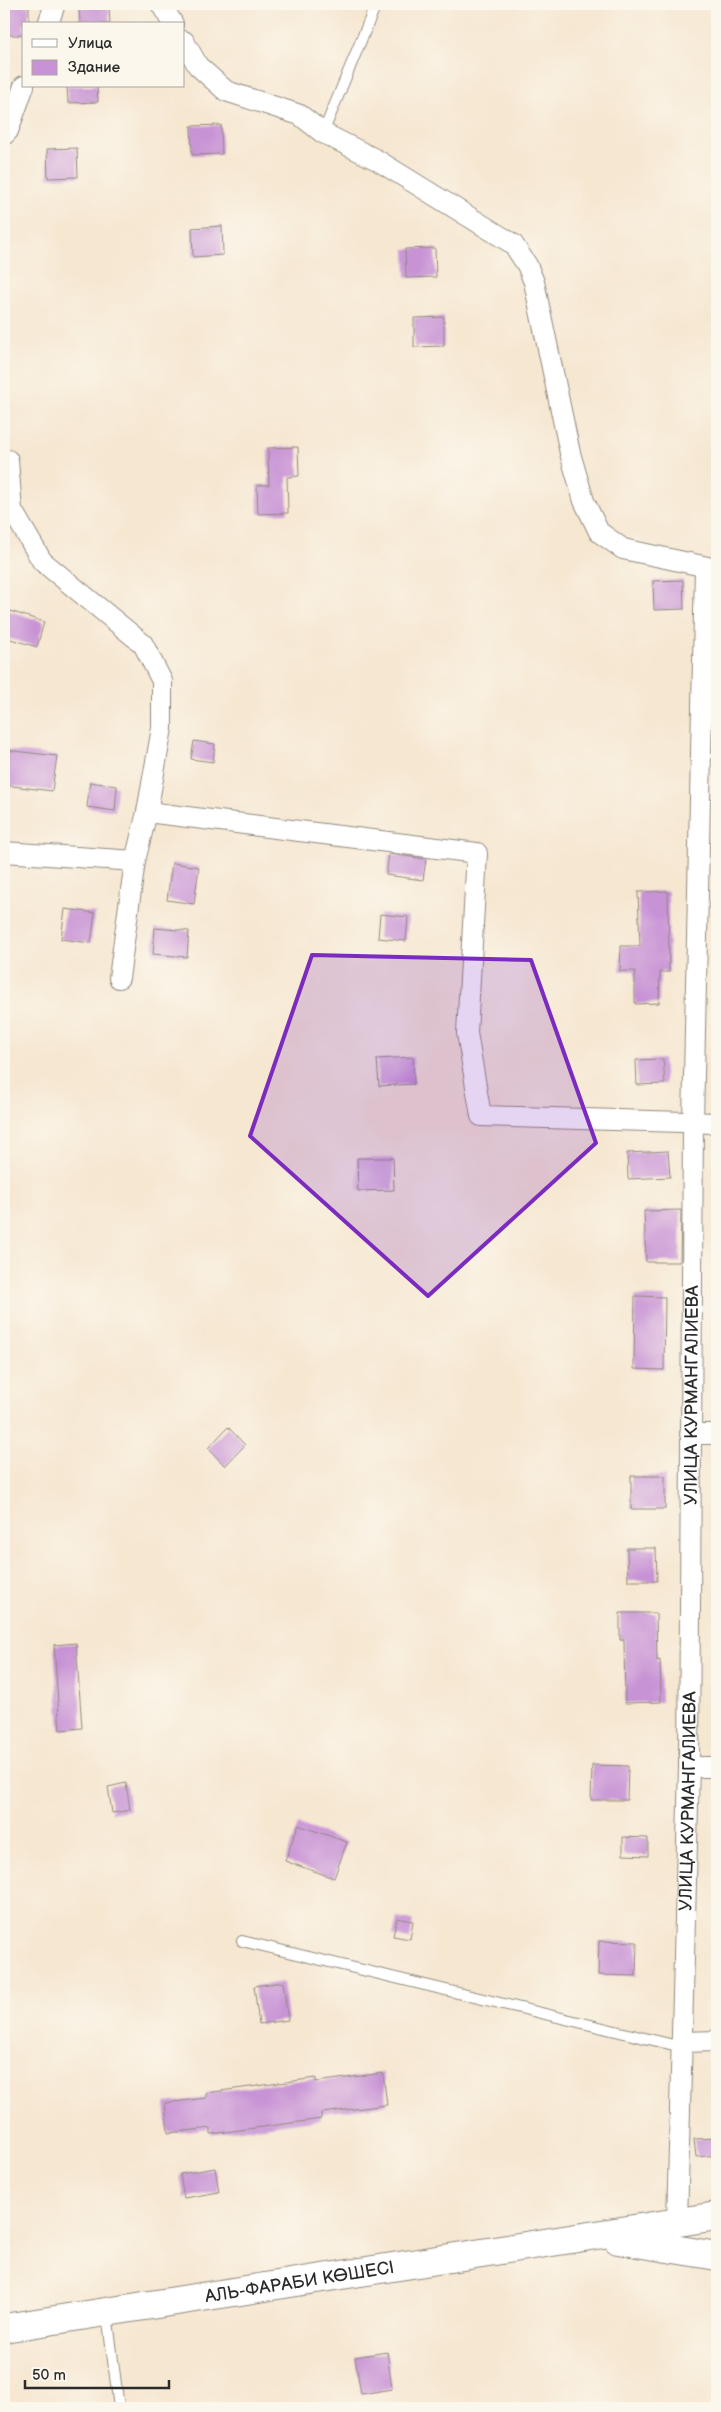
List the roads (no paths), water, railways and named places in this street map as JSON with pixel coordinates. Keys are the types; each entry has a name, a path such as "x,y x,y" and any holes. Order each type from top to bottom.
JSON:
{"main road":[{"name":"АЛЬ-ФАРАБИ КӨШЕСІ","path":"4,2328 594,2237 717,2216"},
{"name":"АЛЬ-ФАРАБИ КӨШЕСІ","path":"594,2237 717,2256"}],"street":[{"path":"49,22 55,4"},
{"path":"161,4 172,22"},
{"path":"185,43 198,66 226,91 300,115 322,133 377,160 513,244 528,265 534,282 570,453 584,501 599,532 623,549 711,568"},
{"path":"4,135 8,131 23,88"},
{"path":"8,460 12,510 42,561 143,644 162,680 162,728 147,812 134,861 119,978"},
{"name":"УЛИЦА КУРМАНГАЛИЕВА","path":"677,2223 689,1768 693,1123 711,568"},
{"path":"147,812 477,852 467,1033 481,1116 717,1123"},
{"path":"4,852 134,861"},
{"path":"690,1434 717,1434"},
{"path":"689,1768 717,1767"},
{"path":"682,2044 717,2040"}],"lane":[{"path":"322,133 376,4"},
{"path":"242,1941 682,2044"},
{"path":"107,2312 119,2408"}]}
